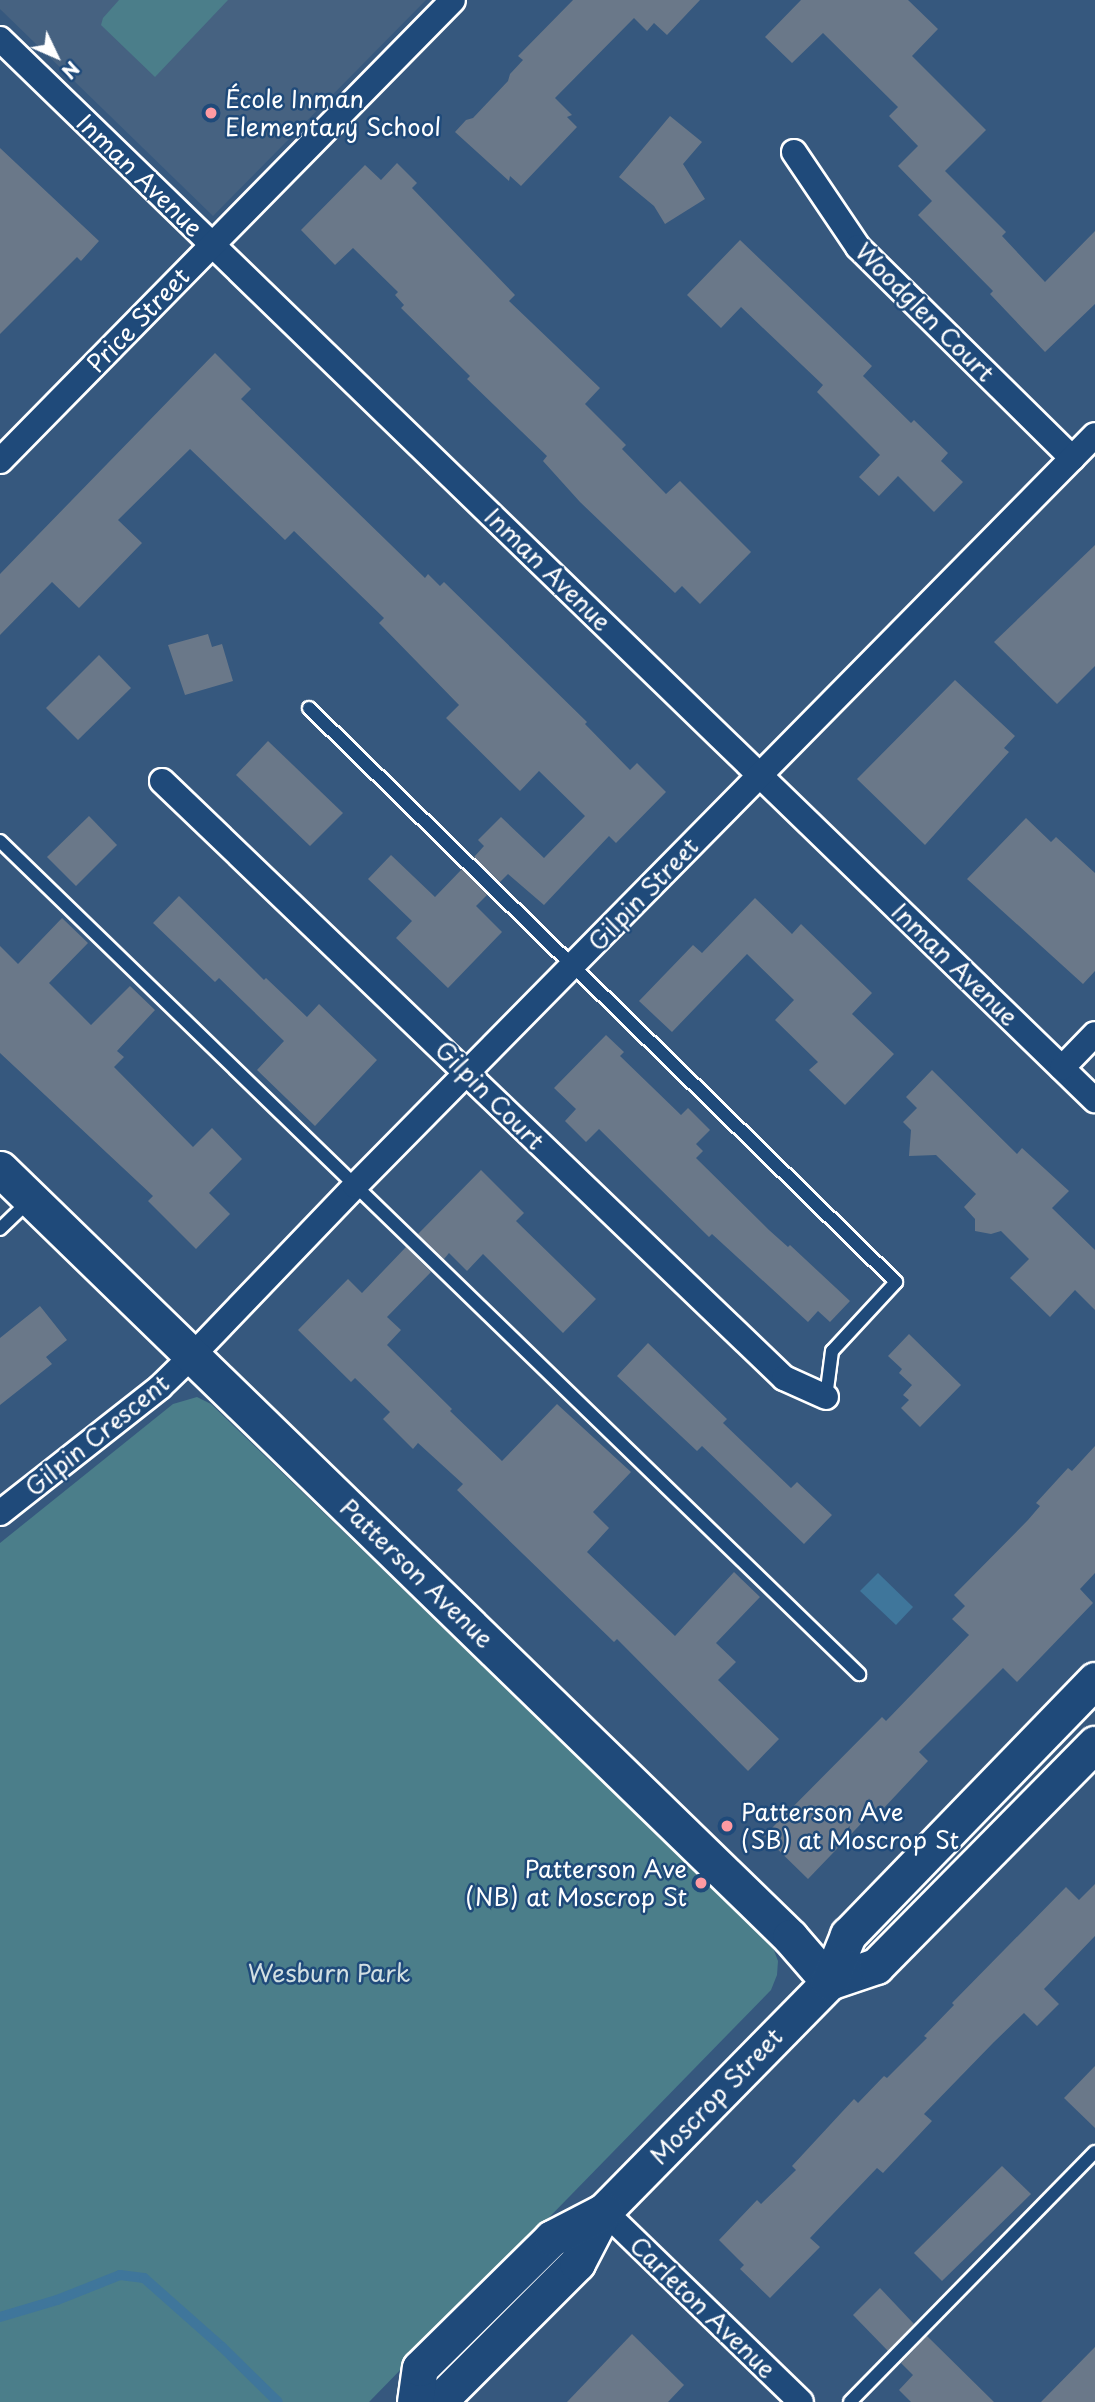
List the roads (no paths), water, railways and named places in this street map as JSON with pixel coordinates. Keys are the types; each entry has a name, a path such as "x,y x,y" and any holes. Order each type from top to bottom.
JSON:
{"street":[{"name":"Price Street","path":"0,461 453,0"},
{"name":"Inman Avenue","path":"0,39 1095,1100"},
{"name":"Woodglen Court","path":"794,152 858,247 1072,458"},
{"name":"Gilpin Street","path":"193,1355 355,1186 1095,435"},
{"name":"Gilpin Court","path":"162,781 784,1378 826,1397"},
{"path":"1062,1068 1095,1034"},
{"name":"Patterson Avenue","path":"0,1169 790,1937 828,1982"},
{"name":"Gilpin Crescent","path":"0,1513 160,1387 193,1355"},
{"name":"Moscrop Street","path":"415,2401 442,2398 577,2263 604,2211 828,1982 848,1935 1095,1680"},
{"name":"Moscrop Street","path":"828,1982 876,1966 1095,1744"},
{"name":"Carleton Avenue","path":"604,2211 802,2402"}],"lane":[{"path":"309,708 896,1282 832,1350 826,1397"},
{"path":"0,841 859,1674"},
{"path":"0,1229 31,1199"},
{"path":"850,2402 1095,2152"}],"waterway":[{"path":"0,2317 57,2300 120,2275 144,2278 222,2347 278,2402"}],"place":[{"name":"École Inman Elementary School","path":"211,113"},
{"name":"Patterson Ave (SB) at Moscrop St","path":"727,1826"},
{"name":"Patterson Ave (NB) at Moscrop St","path":"701,1883"}],"park label":[{"name":"Wesburn Park","path":"329,1973"}]}
